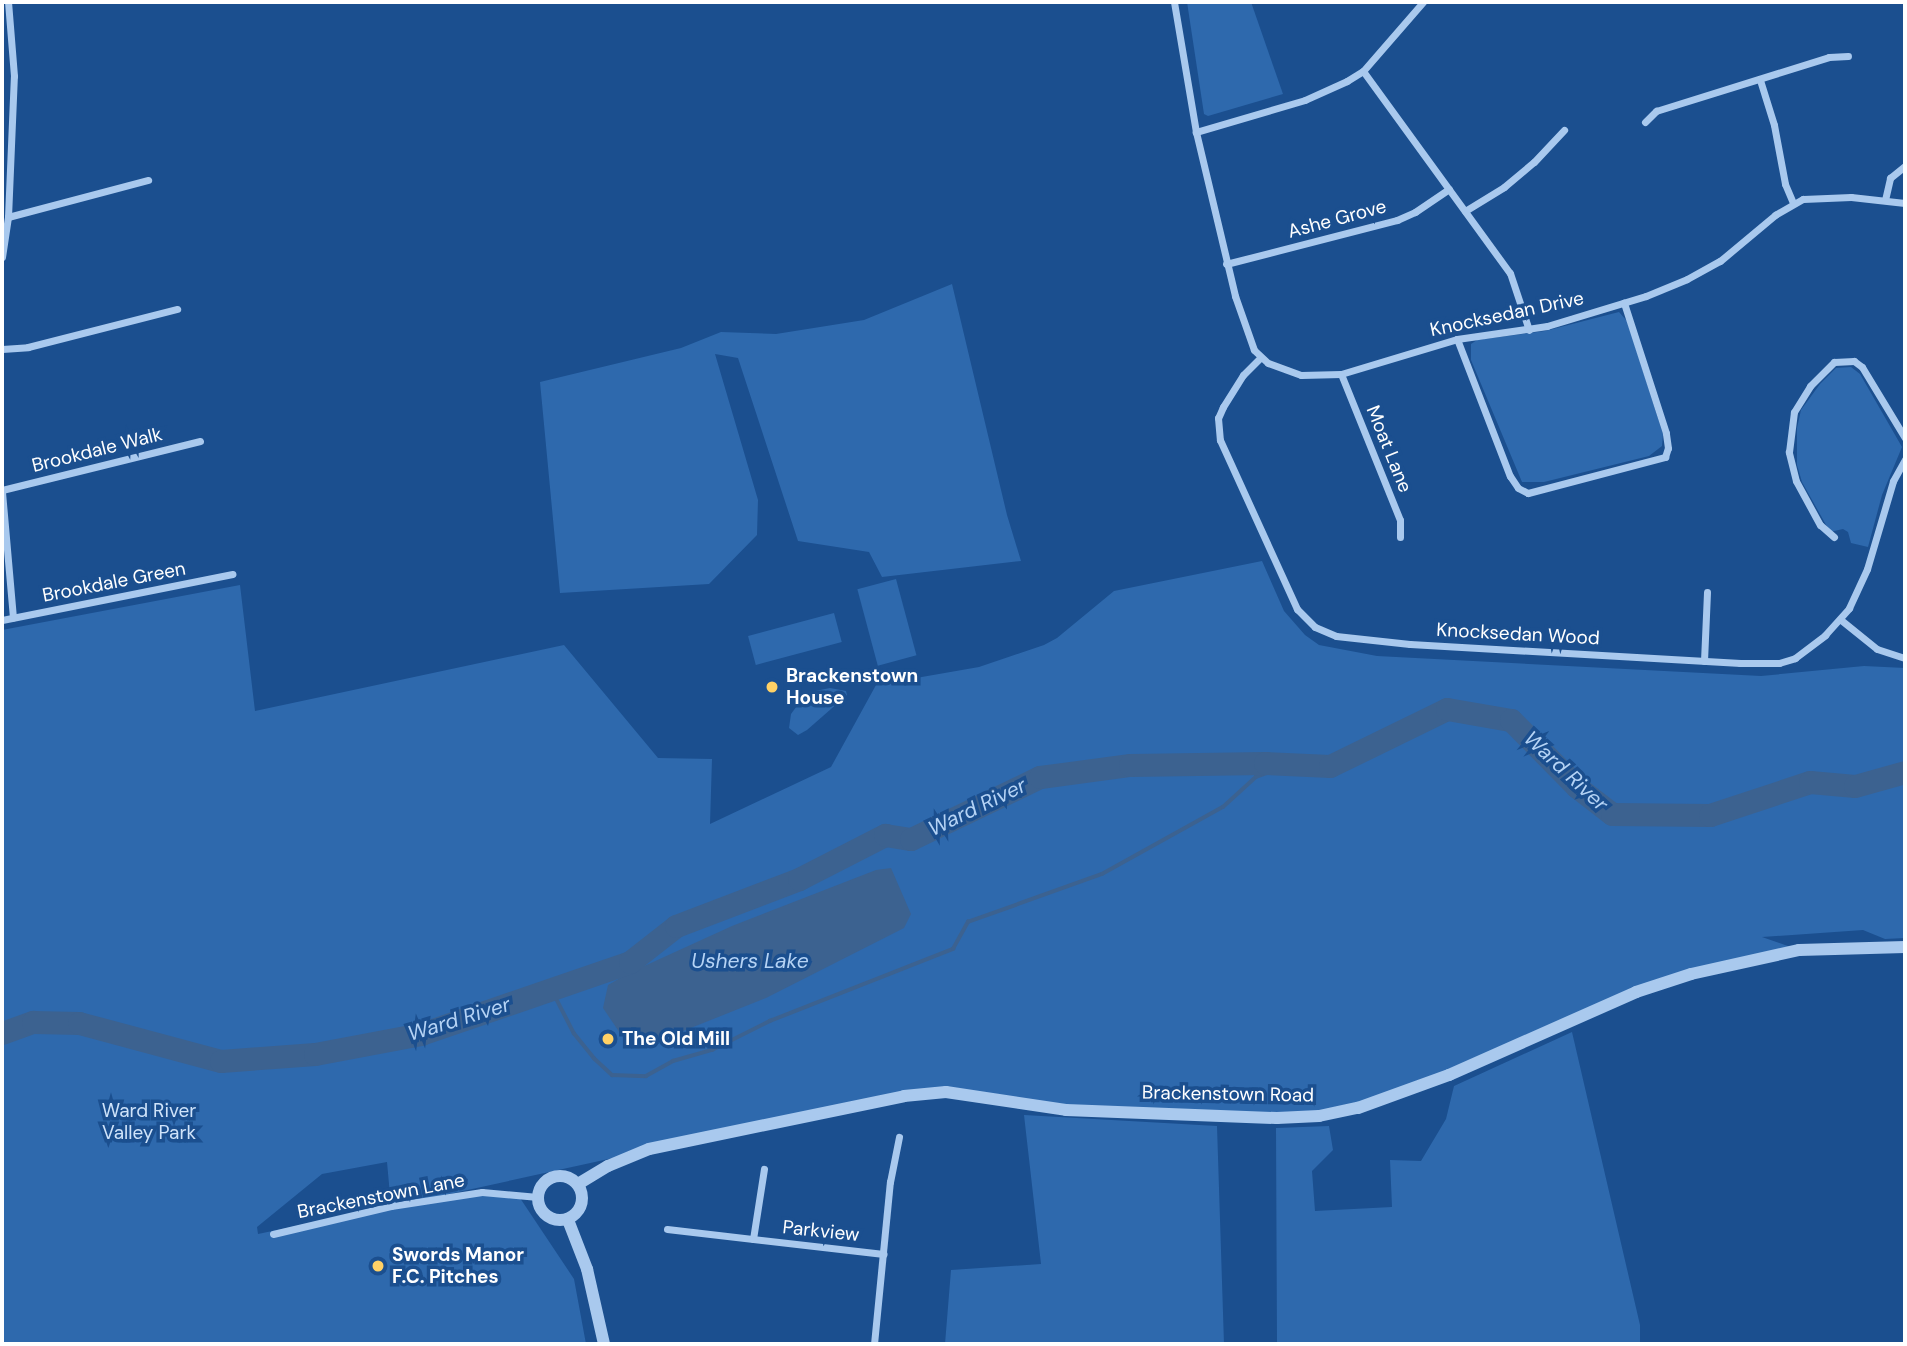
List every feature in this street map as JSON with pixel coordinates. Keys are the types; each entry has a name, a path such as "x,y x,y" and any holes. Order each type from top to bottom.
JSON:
{"street":[{"path":"2,257 8,216 14,76 5,12 8,2"},
{"path":"1174,2 1196,132 1226,264 1245,327 1260,358"},
{"path":"1196,132 1305,100 1363,71 1423,2"},
{"path":"1646,122 1656,111 1829,57 1848,56"},
{"path":"1363,71 1510,273 1529,330"},
{"path":"1760,80 1773,125 1785,184 1793,203 1815,198 1905,203"},
{"path":"1465,211 1504,187 1534,162 1564,130"},
{"path":"1885,200 1890,178 1905,166"},
{"path":"8,216 148,180"},
{"name":"Ashe Grove","path":"1226,264 1406,216 1449,189"},
{"name":"Knocksedan Drive","path":"1260,358 1301,375 1341,374 1457,339 1529,330 1624,303 1687,279 1720,261 1793,203"},
{"path":"1457,339 1510,476 1518,488 1528,493 1665,457 1668,447 1664,423 1624,303"},
{"path":"2,349 28,347 177,309"},
{"name":"Knocksedan Wood","path":"1260,358 1232,390 1218,418 1217,430 1287,592 1297,609 1315,627 1336,636 1373,641 1763,664 1795,659 1841,620 1867,569 1885,503 1905,459"},
{"path":"1834,537 1820,525 1791,468 1791,428 1794,412 1810,386 1834,362 1854,361 1862,367 1905,438"},
{"name":"Moat Lane","path":"1341,374 1400,520 1399,537"},
{"name":"Brookdale Walk","path":"2,491 200,441"},
{"path":"2,491 13,618"},
{"name":"Brookdale Green","path":"2,620 232,574"},
{"path":"1704,661 1707,592"},
{"path":"1841,620 1884,654 1905,658"},
{"name":"Brackenstown Road","path":"578,1184 608,1166 649,1149 904,1096 946,1092 1066,1110 1277,1118 1329,1114 1358,1108 1450,1075 1636,992 1691,974 1799,950 1905,947"},
{"name":"Parkview","path":"874,1344 890,1182 899,1137"},
{"name":"Parkview","path":"753,1239 764,1169"},
{"path":"566,1177 578,1184 582,1205 568,1220 547,1217 538,1198 542,1186 551,1178 566,1177"},
{"name":"Brackenstown Lane","path":"273,1234 391,1206 482,1192 538,1198"},
{"path":"568,1220 587,1269 604,1344"},
{"name":"Parkview","path":"667,1230 884,1254"}],"green space":[{"path":"1187,2 1251,2 1283,94 1208,116 1204,114"},
{"path":"952,284 1007,515 1021,561 882,577 869,552 798,541 738,358 715,354 758,500 757,535 709,584 560,593 540,382 681,348 721,332 776,334 864,320"},
{"path":"1619,312 1627,321 1663,434 1662,446 1649,456 1544,482 1522,482 1471,360 1471,344 1477,340 1545,331"},
{"path":"1851,367 1860,374 1902,447 1882,495 1868,547 1851,543 1848,532 1843,529 1830,532 1802,482 1797,465 1797,428 1801,410 1836,368"},
{"name":"Ward River Valley Park","path":"1262,561 1284,611 1305,635 1319,645 1377,656 1761,676 1864,666 1905,668 1905,938 1885,939 1863,930 1762,937 1799,950 1644,989 1449,1075 1319,1116 1162,1114 946,1092 842,1108 408,1203 482,1191 520,1198 574,1279 586,1344 2,1344 2,630 240,585 255,711 564,645 658,758 712,759 710,824 831,767 876,685 979,667 1044,645 1057,638 1114,591","holes":["387,1162 391,1206 258,1234 257,1227 322,1174"]},
{"path":"896,579 916,655 878,666 857,589"},
{"path":"834,613 842,642 756,665 748,636"},
{"path":"830,688 846,691 847,695 807,730 798,735 789,728 791,714 802,699 810,692"},
{"path":"1572,1032 1640,1325 1640,1344 1277,1344 1276,1128 1329,1126 1333,1150 1312,1171 1315,1211 1392,1207 1390,1160 1421,1161 1446,1119 1454,1086"},
{"path":"1024,1115 1217,1126 1224,1344 945,1344 951,1270 1041,1264"}],"water":[{"name":"Ushers Lake","path":"891,868 911,914 904,928 766,998 638,1049 628,1045 603,1008 608,985 629,973 732,926 876,870"}],"waterway":[{"name":"Ward River","path":"2,1033 33,1022 79,1023 221,1061 315,1054 421,1034 630,962 676,926 799,879 885,835 911,839 1040,777 1130,765 1265,763 1330,766 1447,709 1511,720 1577,787 1612,814 1710,815 1810,782 1855,786 1905,772"},
{"path":"551,988 574,1033 612,1075 646,1076 673,1061 712,1050 770,1021 953,949 968,922 1102,874 1223,807 1256,777 1291,764"}],"place":[{"name":"Brackenstown House","path":"772,687"},
{"name":"The Old Mill","path":"608,1039"},
{"name":"Swords Manor F.C. Pitches","path":"378,1266"}]}
